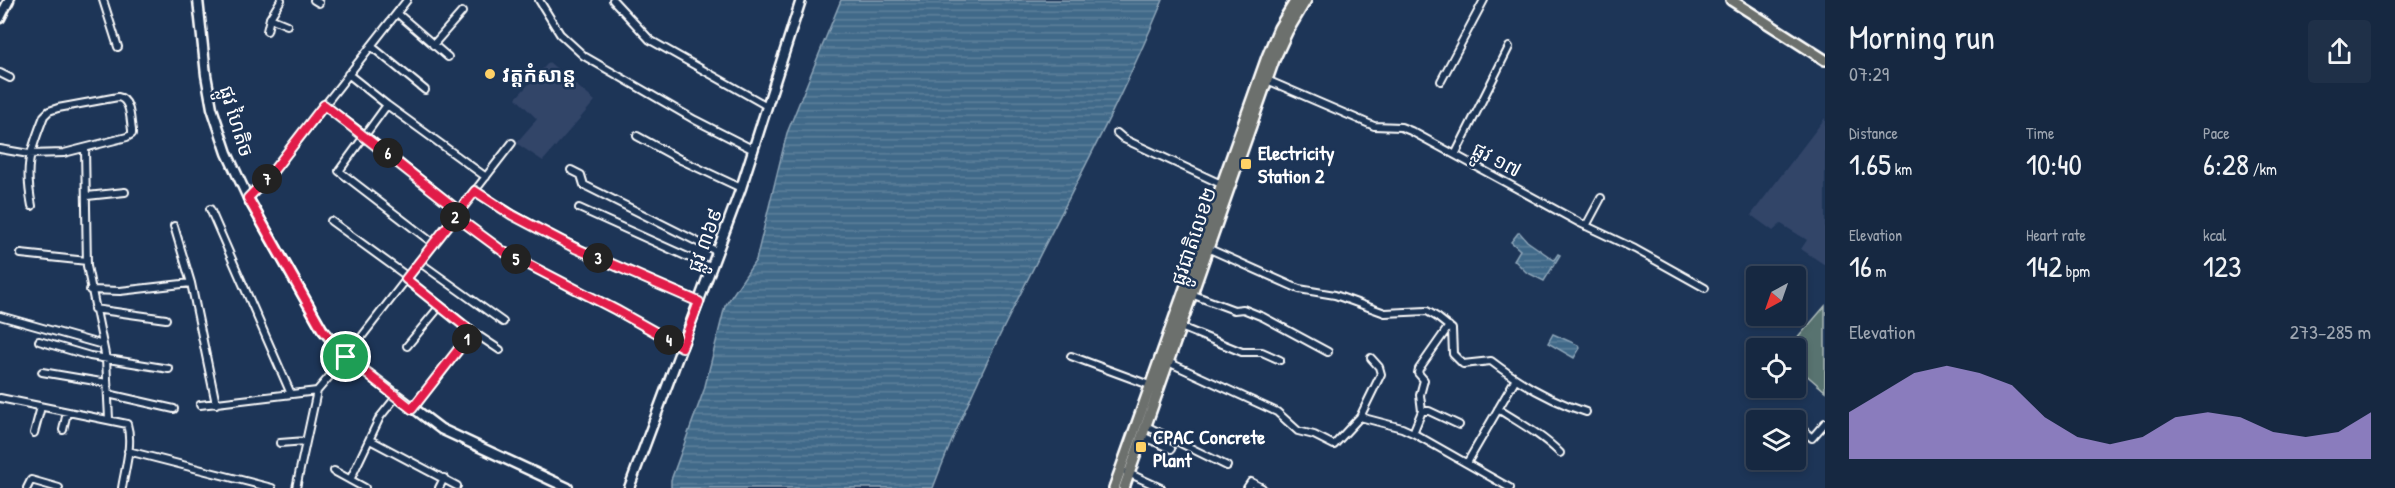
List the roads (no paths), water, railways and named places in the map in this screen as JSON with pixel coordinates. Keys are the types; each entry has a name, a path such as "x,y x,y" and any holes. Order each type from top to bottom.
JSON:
{"main road":[{"name":"ផ្លូវជាតិលេខ២","path":"1124,488 1125,471 1262,85 1279,28 1296,0"},
{"name":"ផ្លូវជាតិលេខ២","path":"1114,488 1125,471 1146,426 1154,387 1168,362 1176,325 1191,294 1221,184 1262,85 1287,32 1306,0"},
{"path":"1731,0 1825,60"}],"street":[{"path":"0,18 9,0"},
{"path":"103,0 118,47"},
{"name":"ផ្លូវ ហៃតិច","path":"198,0 212,108 227,153 248,198 322,329 346,357 441,429 568,488"},
{"path":"267,31 270,18 281,0"},
{"path":"248,198 270,175 407,0"},
{"path":"539,0 560,34 584,56 695,120 754,150"},
{"path":"613,0 650,40 767,106"},
{"name":"ផ្លូវ ៣៦៩","path":"629,488 741,188 801,0"},
{"path":"1441,81 1484,0"},
{"path":"433,45 462,12"},
{"path":"397,13 448,57"},
{"path":"270,18 287,25"},
{"path":"371,46 425,90"},
{"path":"1455,155 1509,47"},
{"path":"0,73 10,78"},
{"path":"348,74 486,177"},
{"name":"ផ្លូវ ១៧","path":"1262,85 1374,126 1405,128 1705,288"},
{"path":"0,149 29,154 64,153 127,137 132,134 127,102 118,97 49,111 44,116 29,154 28,184 32,206"},
{"path":"324,105 365,135 504,252 682,347"},
{"path":"387,105 339,171 434,244"},
{"path":"1117,133 1124,139 1221,184"},
{"path":"637,136 741,188"},
{"path":"296,488 316,391 346,357 512,143"},
{"path":"85,148 87,261 90,290 106,359 109,419"},
{"path":"571,170 581,175 584,185 718,252"},
{"path":"475,191 512,215 575,248 699,302"},
{"path":"87,196 125,192"},
{"path":"1586,226 1600,198"},
{"path":"579,208 712,268"},
{"path":"210,209 291,394"},
{"path":"331,221 407,278 472,332 500,350"},
{"path":"174,226 191,283 216,404"},
{"path":"1203,246 1299,288 1335,295 1385,313 1426,311 1452,329 1453,354 1463,364 1491,362 1515,380 1554,400 1586,412"},
{"path":"21,254 87,261"},
{"path":"419,262 504,322"},
{"path":"90,290 141,290 191,283"},
{"path":"1191,294 1234,310 1243,309 1263,317 1328,352"},
{"path":"407,346 440,306"},
{"path":"94,309 166,319"},
{"path":"0,316 103,345"},
{"path":"1176,325 1242,352 1262,352 1280,360"},
{"path":"1413,433 1422,411 1420,395 1424,380 1418,373 1419,369 1449,326"},
{"path":"412,409 472,332"},
{"path":"39,341 106,359 169,369"},
{"path":"1071,356 1154,387"},
{"path":"1168,362 1277,412 1298,431 1314,435 1335,445 1360,417 1381,374 1379,367 1371,358"},
{"path":"42,372 107,383"},
{"path":"1467,463 1515,380"},
{"path":"200,405 316,391"},
{"path":"108,394 174,409"},
{"path":"350,480 380,417 396,397"},
{"path":"0,398 127,424 128,451 122,488"},
{"path":"34,433 40,407"},
{"path":"1498,409 1542,436 1560,453"},
{"path":"1422,411 1429,411 1459,425"},
{"path":"63,430 67,412"},
{"path":"1360,417 1413,433 1510,488"},
{"path":"1806,433 1812,438 1825,423"},
{"path":"1146,426 1227,466"},
{"path":"1142,436 1171,449"},
{"path":"370,440 457,486"},
{"path":"280,443 306,441"},
{"path":"128,451 272,488"},
{"path":"334,471 365,488"},
{"path":"1125,471 1161,488"},
{"path":"439,488 444,478"},
{"path":"27,488 31,480 35,480 59,488"},
{"path":"1247,488 1251,482 1262,488"}],"place":[{"name":"វត្តកំសាន្ត","path":"490,74"},
{"name":"Electricity Station 2","path":"1246,164"},
{"name":"CPAC Concrete Plant","path":"1141,447"}]}
